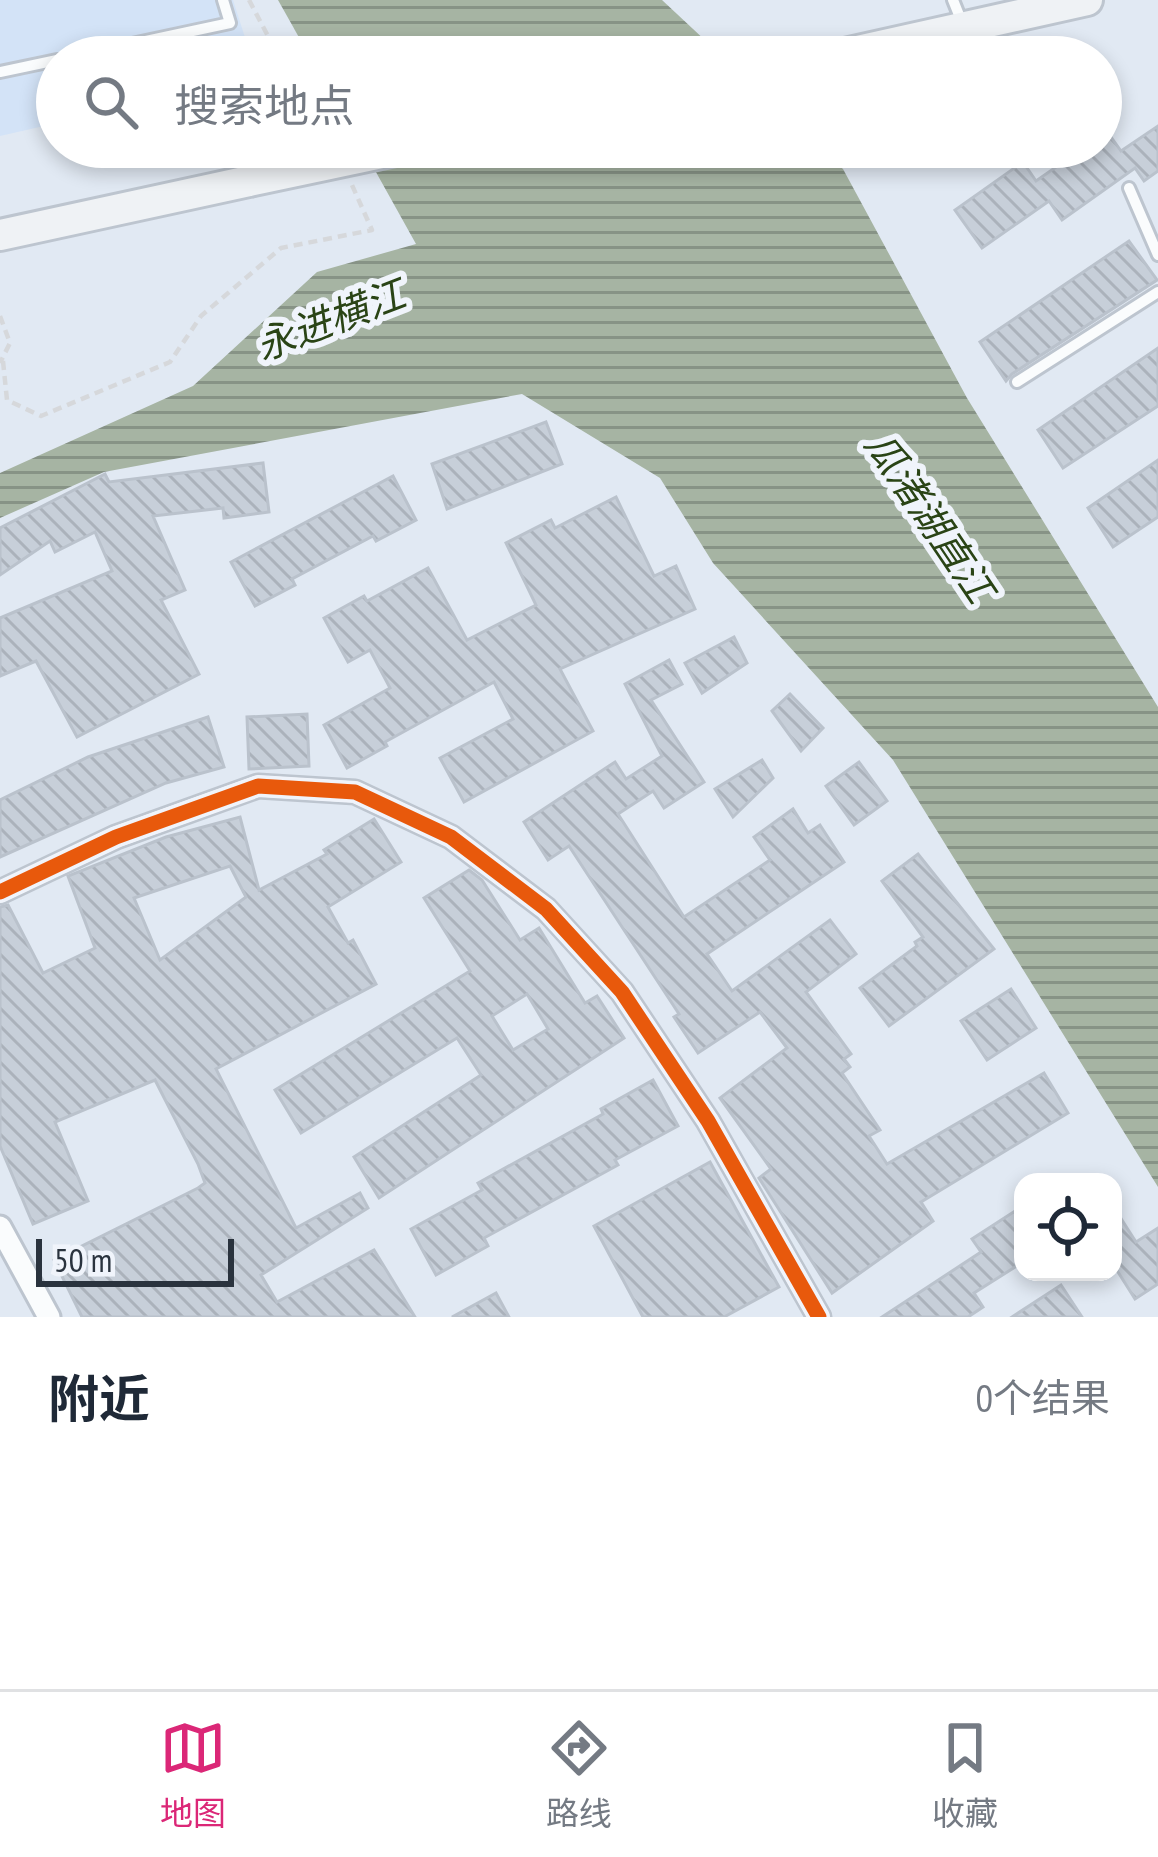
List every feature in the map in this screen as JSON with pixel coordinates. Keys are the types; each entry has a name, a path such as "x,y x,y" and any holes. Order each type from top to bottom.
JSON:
{"main road":[{"path":"922,36 958,14 1087,0"},
{"path":"0,235 313,168"}],"street":[{"path":"0,892 116,837 258,786 355,792 451,837 546,909 622,992 708,1121 819,1317"},
{"path":"0,1227 50,1317"}],"lane":[{"path":"166,36 230,22 223,0"},
{"path":"0,72 36,64"},
{"path":"1129,188 1158,255"},
{"path":"1017,382 1158,292"}],"path":[{"path":"248,0 268,36"},
{"path":"0,316 10,343 2,362 8,400 41,416 170,362 201,316 281,248 373,230 344,168"}],"shaded area":[{"path":"0,0 233,0 245,36 36,36 36,128 0,136"}],"water":[{"path":"278,0 662,0 701,36 298,36"},
{"path":"374,168 843,169 967,398 1158,707 1158,1187 893,760 713,563 660,478 522,394 104,472 0,518 0,473 193,386 317,272 416,244"}],"building":[{"path":"1158,126 1158,171 1144,181 1135,168 1062,220 1049,201 982,248 955,210 1014,168 1027,168 1036,181 1055,168 1122,168 1122,150"},
{"path":"1129,241 1157,280 1006,381 980,342"},
{"path":"1158,348 1158,406 1063,468 1038,430"},
{"path":"546,422 562,464 447,509 432,464"},
{"path":"1158,460 1158,517 1113,547 1088,508"},
{"path":"263,463 269,512 224,518 223,508 153,516 185,590 161,600 199,674 77,737 36,661 0,676 0,618 112,571 95,532 55,552 50,541 0,575 0,528 105,474 109,482"},
{"path":"393,476 416,520 376,541 373,536 292,579 295,585 255,606 231,562"},
{"path":"616,497 654,576 676,566 695,609 560,669 593,731 464,802 440,758 513,719 494,682 347,768 324,725 390,688 370,650 348,662 324,618 428,568 467,640 536,605 506,543 551,520 555,528"},
{"path":"734,637 747,663 702,693 685,663"},
{"path":"669,660 682,684 651,700 704,782 664,808 653,791 618,814 684,917 770,860 754,837 793,809 808,833 820,825 844,862 707,954 732,991 830,920 856,954 806,992 851,1054 844,1059 850,1067 842,1073 880,1130 869,1136 887,1164 1044,1073 1068,1113 921,1202 933,1221 832,1293 759,1178 771,1169 720,1098 787,1048 760,1012 698,1053 674,1017 679,1014 569,846 548,860 524,822 615,762 626,779 662,756 625,684"},
{"path":"790,694 823,728 801,751 772,711"},
{"path":"307,714 309,766 249,769 247,717"},
{"path":"208,717 224,767 166,783 0,857 0,800 88,757"},
{"path":"762,760 773,778 733,817 715,789"},
{"path":"859,762 887,801 854,825 826,786"},
{"path":"240,817 259,890 327,854 324,850 374,819 401,862 328,907 348,943 353,940 376,984 216,1069 296,1228 360,1193 368,1208 261,1275 277,1302 374,1250 415,1317 82,1317 54,1260 205,1183 155,1080 55,1122 88,1201 33,1224 0,1146 0,907 8,905 43,973 95,948 68,876 166,837","holes":["230,866 246,897 160,960 134,898"]},
{"path":"918,854 994,949 889,1026 860,988 923,937 882,881"},
{"path":"469,870 482,880 520,940 539,928 585,1003 597,996 624,1038 379,1198 354,1157 481,1075 457,1038 301,1133 275,1090 470,971 424,898","holes":["527,994 548,1029 513,1050 492,1016"]},
{"path":"1011,989 1036,1028 987,1060 961,1021"},
{"path":"653,1080 678,1126 615,1160 618,1165 484,1238 488,1246 436,1275 411,1229 482,1190 478,1183 603,1114 601,1109"},
{"path":"710,1162 779,1287 724,1317 643,1317 594,1226"},
{"path":"1014,1212 1014,1268 974,1293 983,1307 968,1317 882,1317 981,1252 972,1239"},
{"path":"1122,1220 1136,1242 1158,1228 1158,1284 1135,1299 1122,1278"},
{"path":"1061,1285 1082,1317 1012,1317"},
{"path":"496,1293 509,1317 452,1317"}],"cycle path":[{"path":"0,892 116,837 258,786 355,792 451,837 546,909 622,992 708,1121 819,1317"}],"water label":[{"name":"永进横江","path":"330,320"},
{"name":"瓜渚湖直江","path":"930,517"}]}
